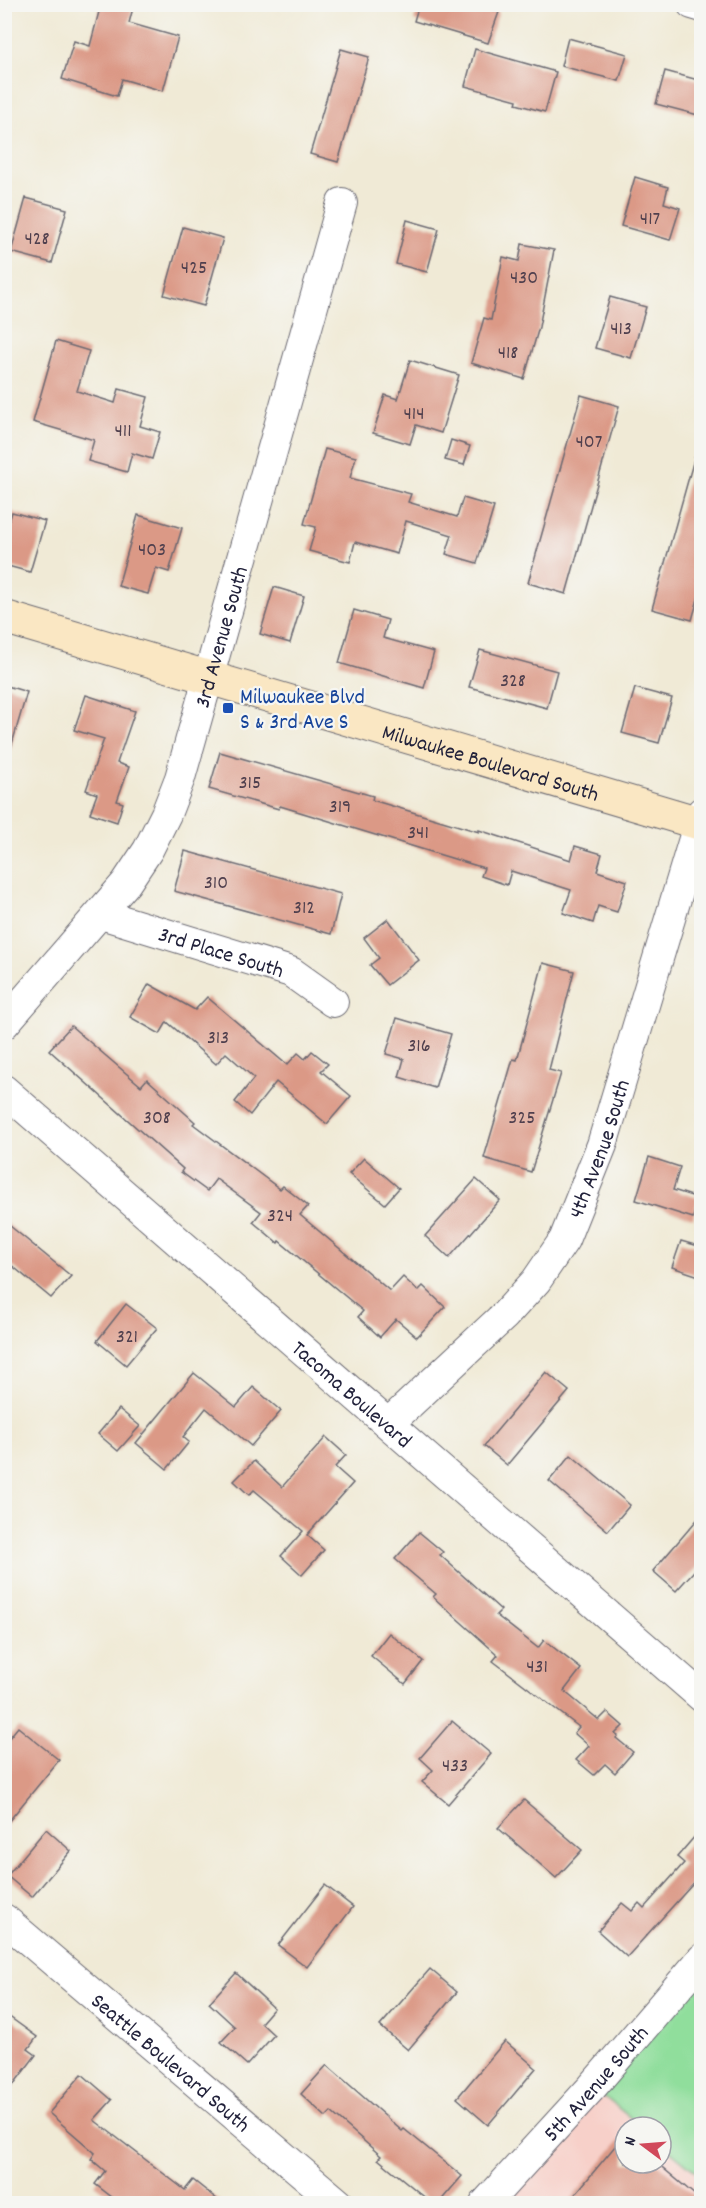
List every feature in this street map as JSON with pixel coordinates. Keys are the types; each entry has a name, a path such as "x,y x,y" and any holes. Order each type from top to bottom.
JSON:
{"street":[{"path":"692,4 702,7"},
{"name":"3rd Avenue South","path":"4,1024 126,883 148,850 166,814 180,778 342,203"},
{"name":"Milwaukee Boulevard South","path":"4,616 701,819"},
{"name":"4th Avenue South","path":"389,1423 505,1316 536,1281 564,1240 602,1145 701,819"},
{"name":"3rd Place South","path":"101,914 291,972 333,1002"},
{"name":"Tacoma Boulevard","path":"4,1090 702,1697"},
{"name":"Seattle Boulevard South","path":"4,1919 339,2204"},
{"name":"5th Avenue South","path":"485,2204 592,2087 702,1959"}],"shaded area":[{"path":"592,2087 627,2115 613,2115 613,2175 673,2175 673,2153 701,2176 701,2203 485,2204"}],"green space":[{"path":"701,1959 701,2176 673,2153 673,2115 627,2115 592,2087"}],"building":[{"path":"101,4 134,4 129,23 178,37 163,91 122,79 117,96 62,79 74,41 90,46"},
{"path":"419,4 475,4 499,12 488,43 414,21"},
{"path":"568,38 627,54 619,81 561,66"},
{"path":"341,49 369,57 338,162 310,154"},
{"path":"475,49 556,72 545,112 516,104 517,100 465,86"},
{"path":"665,71 702,81 702,116 656,104"},
{"path":"635,177 668,187 664,203 680,208 670,240 621,226"},
{"path":"26,198 67,209 52,263 11,252"},
{"path":"407,220 439,229 427,272 396,264"},
{"path":"183,227 223,238 204,306 164,295"},
{"path":"522,244 554,250 539,327 524,379 471,363 484,318 491,320 503,257 519,261"},
{"path":"610,297 646,307 631,358 595,348"},
{"path":"56,341 89,351 77,391 115,403 119,389 148,397 140,426 160,432 152,459 132,453 127,472 88,461 94,440 33,422"},
{"path":"410,360 459,375 441,433 416,425 410,444 373,433 385,395 398,399"},
{"path":"581,395 619,406 566,594 528,583"},
{"path":"451,440 470,446 464,465 445,460"},
{"path":"325,449 356,457 350,478 411,494 408,502 457,517 463,498 494,507 477,563 446,554 452,535 406,521 397,554 355,542 350,562 309,551 316,527 304,524"},
{"path":"696,452 702,452 702,585 692,620 652,609"},
{"path":"12,512 45,521 30,572 4,565 4,538"},
{"path":"138,515 182,528 169,572 156,568 148,594 118,586"},
{"path":"274,587 304,596 290,643 260,634"},
{"path":"354,610 388,620 383,638 434,652 424,688 339,663"},
{"path":"480,650 557,671 547,708 469,687"},
{"path":"4,685 27,692 10,751 4,750"},
{"path":"635,688 672,698 659,743 622,733"},
{"path":"86,695 135,711 117,763 129,767 117,801 123,803 117,822 90,813 97,794 86,790 104,739 74,730"},
{"path":"220,752 373,796 372,800 479,832 479,830 571,860 575,846 602,854 597,871 627,881 617,912 598,906 593,923 563,913 571,890 511,871 507,885 481,876 484,868 280,806 279,809 209,789"},
{"path":"185,851 341,894 331,934 174,891"},
{"path":"388,919 419,960 387,985 370,965 379,958 364,938"},
{"path":"543,963 574,971 549,1070 561,1073 531,1172 484,1158 513,1059 517,1060"},
{"path":"149,984 195,1010 207,997 287,1065 298,1053 305,1059 312,1051 328,1064 321,1071 351,1096 327,1124 276,1082 250,1115 235,1102 254,1078 226,1053 216,1064 167,1022 160,1034 130,1017"},
{"path":"397,1018 451,1034 435,1088 399,1077 404,1059 386,1054"},
{"path":"71,1026 141,1086 147,1079 195,1122 193,1124 280,1189 283,1186 308,1206 300,1215 390,1291 403,1277 418,1291 423,1286 445,1307 417,1337 396,1319 380,1337 358,1317 363,1311 253,1222 261,1212 216,1179 207,1191 181,1172 183,1169 49,1050"},
{"path":"649,1157 680,1167 673,1190 698,1198 693,1218 636,1200"},
{"path":"364,1158 399,1188 385,1204 349,1174"},
{"path":"476,1179 500,1200 449,1258 425,1236"},
{"path":"4,1221 71,1276 51,1298 4,1259"},
{"path":"681,1241 702,1247 702,1277 672,1267"},
{"path":"126,1304 157,1328 126,1365 97,1341"},
{"path":"546,1372 569,1391 507,1465 484,1446"},
{"path":"194,1373 236,1407 253,1387 281,1411 251,1446 206,1408 183,1437 189,1442 167,1469 136,1443"},
{"path":"119,1409 140,1426 118,1451 98,1434"},
{"path":"326,1437 346,1455 335,1467 353,1483 307,1535 324,1550 302,1575 281,1556 303,1531 254,1490 249,1495 234,1481 254,1461 282,1487"},
{"path":"571,1455 630,1505 608,1531 549,1481"},
{"path":"702,1514 702,1562 676,1591 653,1571"},
{"path":"419,1532 443,1552 440,1555 501,1610 496,1615 538,1648 544,1640 581,1669 564,1691 599,1720 607,1712 623,1726 615,1734 618,1736 616,1738 633,1752 615,1773 605,1764 594,1775 576,1760 589,1746 574,1733 579,1727 493,1661 498,1655 433,1597 436,1594 395,1559"},
{"path":"389,1633 423,1661 405,1684 371,1656"},
{"path":"452,1721 491,1754 448,1804 422,1782 433,1770 420,1758"},
{"path":"18,1727 59,1760 4,1827 4,1744"},
{"path":"524,1800 582,1850 556,1878 498,1828"},
{"path":"702,1828 702,1877 700,1876 627,1957 598,1931 622,1903 632,1911 639,1903 644,1908 684,1863 677,1857"},
{"path":"46,1829 71,1851 32,1897 7,1876"},
{"path":"325,1885 353,1907 307,1967 278,1945"},
{"path":"430,1969 457,1992 408,2050 380,2026"},
{"path":"236,1973 274,2008 261,2023 274,2035 247,2065 221,2042 235,2027 209,2003"},
{"path":"4,2013 37,2037 28,2049 36,2055 4,2097"},
{"path":"505,2041 536,2068 488,2125 457,2098"},
{"path":"327,2065 402,2131 404,2129 462,2176 438,2204 433,2204 378,2159 381,2156 331,2112 326,2117 301,2094"},
{"path":"82,2074 112,2100 94,2120 185,2190 193,2180 223,2204 121,2204 95,2184 105,2171 91,2159 95,2153 49,2113"},
{"path":"613,2148 613,2175 671,2175 702,2201 702,2204 567,2204"}],"place":[{"name":"Milwaukee Blvd S & 3rd Ave S","path":"228,708"}]}
